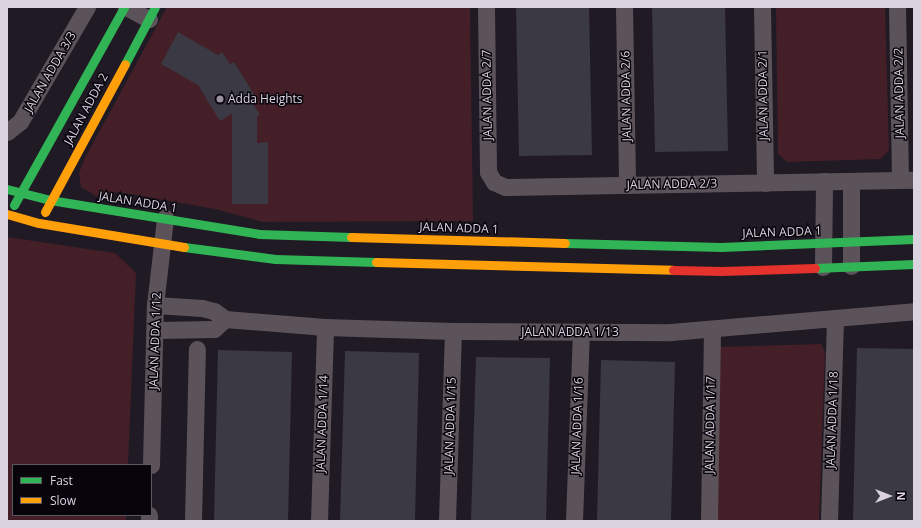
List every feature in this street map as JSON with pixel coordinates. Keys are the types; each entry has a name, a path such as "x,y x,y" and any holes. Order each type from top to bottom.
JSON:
{"street":[{"name":"JALAN ADDA 3/3","path":"7,132 20,122 87,7"},
{"path":"125,7 152,13"},
{"name":"JALAN ADDA 2","path":"8,215 125,7"},
{"name":"JALAN ADDA 2/7","path":"486,7 488,172 494,182"},
{"name":"JALAN ADDA 2/6","path":"624,7 627,185"},
{"name":"JALAN ADDA 2/1","path":"762,7 765,183"},
{"name":"JALAN ADDA 2/2","path":"897,7 907,180"},
{"name":"JALAN ADDA 2","path":"39,223 50,200 152,13"},
{"name":"JALAN ADDA 2/3","path":"494,182 505,187 907,180"},
{"path":"823,267 824,181"},
{"path":"851,181 851,266"},
{"name":"JALAN ADDA 1","path":"7,189 50,200 259,234 721,247 914,238"},
{"path":"8,215 39,223 160,244 223,254 275,259 721,271 914,264"},
{"name":"JALAN ADDA 1/12","path":"151,464 156,330 155,306 160,244 165,218"},
{"path":"155,306 202,308 214,311 225,319 214,329 156,330"},
{"name":"JALAN ADDA 1/13","path":"225,319 325,327 453,331 671,332 914,312"},
{"name":"JALAN ADDA 1/18","path":"829,521 835,318"},
{"name":"JALAN ADDA 1/14","path":"319,521 325,327"},
{"name":"JALAN ADDA 1/17","path":"709,521 712,329"},
{"name":"JALAN ADDA 1/15","path":"447,521 453,331"},
{"name":"JALAN ADDA 1/16","path":"574,521 580,332"},
{"path":"193,521 197,349"}],"shaded area":[{"path":"167,7 470,7 473,221 263,222 215,209 119,192 96,196 81,187 79,173 85,158"},
{"path":"776,7 885,7 889,150 881,159 787,162 778,154"},
{"path":"7,237 115,253 136,273 128,464 12,464 12,516 126,516 126,521 7,521"},
{"path":"821,344 825,352 819,521 712,521 716,347"}],"building":[{"path":"516,7 589,7 592,155 519,156"},
{"path":"652,7 725,7 728,151 655,152"},
{"path":"178,32 218,55 222,52 230,64 234,62 257,99 252,102 260,115 257,117 257,143 268,142 268,204 232,204 232,114 220,121 198,85 161,64"},
{"path":"857,348 914,349 914,521 853,521"},
{"path":"218,350 292,352 288,521 214,521"},
{"path":"345,351 419,353 415,521 340,521"},
{"path":"476,357 550,358 546,521 471,521"},
{"path":"601,360 675,362 671,521 597,521"}],"traffic: fast":[{"path":"14,205 124,7"},
{"path":"125,64 155,7"},
{"path":"7,189 50,200 259,234 351,237"},
{"path":"565,243 721,247 914,239"},
{"path":"184,247 275,259 376,262"},
{"path":"815,268 914,264"}],"traffic: slow":[{"path":"45,212 125,64"},
{"path":"7,214 39,223 184,247"},
{"path":"351,237 565,243"},
{"path":"376,262 673,270"}],"traffic: jam":[{"path":"673,270 721,271 815,268"}],"place":[{"name":"Adda Heights","path":"220,99"}]}
